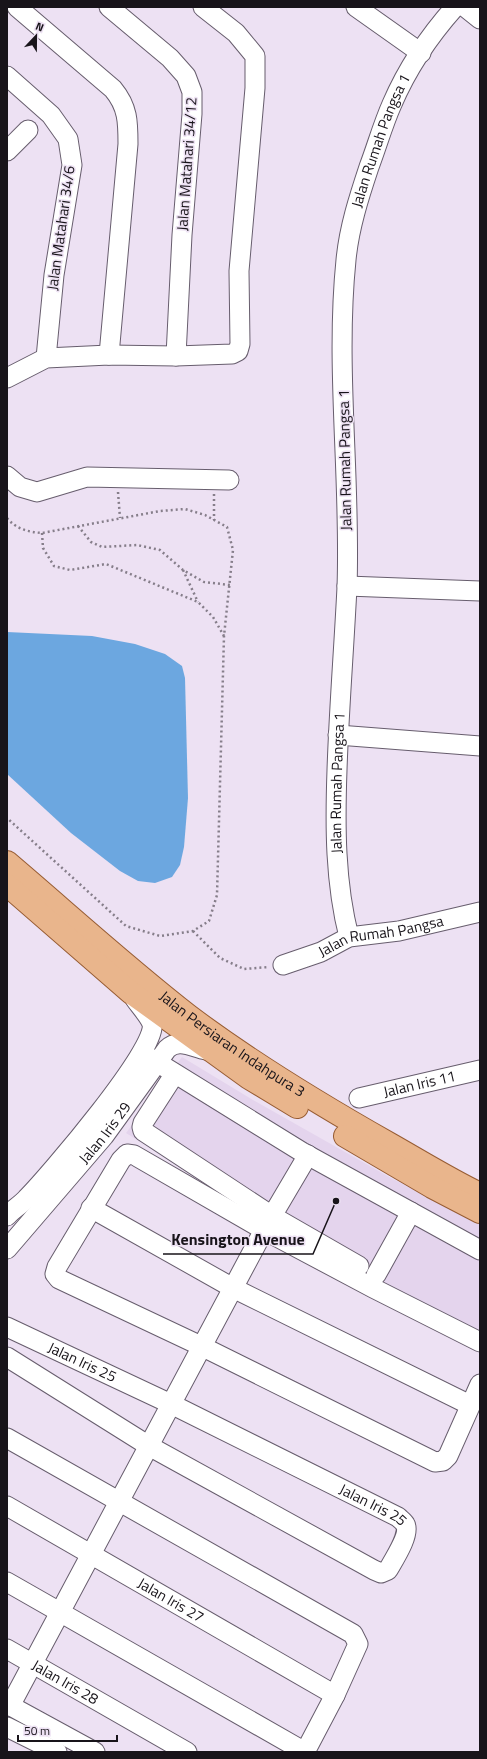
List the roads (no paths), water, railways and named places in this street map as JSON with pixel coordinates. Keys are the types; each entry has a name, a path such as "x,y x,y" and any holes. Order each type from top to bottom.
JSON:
{"main road":[{"name":"Jalan Persiaran Indahpura 3","path":"7,862 190,1016 258,1064 336,1114 480,1194"},
{"name":"Jalan Persiaran Indahpura 3","path":"7,885 130,992 211,1052 249,1078 390,1163 480,1212"}],"street":[{"path":"17,7 113,89 122,100 126,114 128,144 109,355"},
{"name":"Jalan Matahari 34/12","path":"109,7 170,58 186,76 192,92 192,114 182,235 176,356"},
{"path":"7,378 46,358 109,355 176,356 232,354 238,351 240,344 239,271 255,88 255,56 236,33 203,7"},
{"path":"356,7 421,53"},
{"name":"Jalan Rumah Pangsa 1","path":"349,937 341,907 335,827 338,735 347,586 343,379 344,284 346,258 361,190 392,103 421,53 455,7"},
{"path":"465,7 480,19"},
{"name":"Jalan Matahari 34/6","path":"7,76 51,115 68,139 72,165 54,275 46,358"},
{"path":"7,151 28,130"},
{"path":"7,476 20,486 37,492 87,477 221,480"},
{"path":"347,586 480,591"},
{"path":"338,735 480,746"},
{"name":"Jalan Rumah Pangsa","path":"283,965 321,952 349,937 399,931 480,912"},
{"name":"Jalan Iris 29","path":"7,1249 104,1136 149,1058 152,1024 130,992"},
{"name":"Jalan Iris 29","path":"7,1216 27,1198 149,1058 171,1044 179,1042 211,1052"},
{"path":"149,1058 308,1155 480,1250"},
{"name":"Jalan Iris 11","path":"359,1098 480,1070"},
{"path":"174,1074 143,1123 142,1130 268,1223 373,1288 480,1342"},
{"path":"480,1331 376,1275 268,1223 134,1155 127,1154 121,1160 91,1208 57,1267 55,1274 59,1279 201,1346 435,1462 443,1461 448,1456 480,1384"},
{"path":"95,1752 9,1705 33,1664 232,1288 308,1155"},
{"path":"91,1208 232,1288 470,1405"},
{"path":"376,1275 411,1212"},
{"path":"8,1360 15,1331"},
{"name":"Jalan Iris 25","path":"8,1360 149,1446 364,1565 381,1573 388,1570 407,1531 405,1523 398,1518 171,1404 15,1331"},
{"path":"7,1438 353,1634 358,1644 335,1695 305,1752 7,1582"},
{"name":"Jalan Iris 27","path":"7,1506 335,1695"},
{"name":"Jalan Iris 28","path":"7,1649 187,1752"},
{"path":"7,1727 57,1752"}],"water":[{"path":"7,632 92,636 135,644 165,654 182,666 185,678 188,798 184,847 180,865 172,877 155,883 138,881 120,871 71,833 7,774"}],"place":[{"name":"Kensington Avenue","path":"336,1201"}]}
